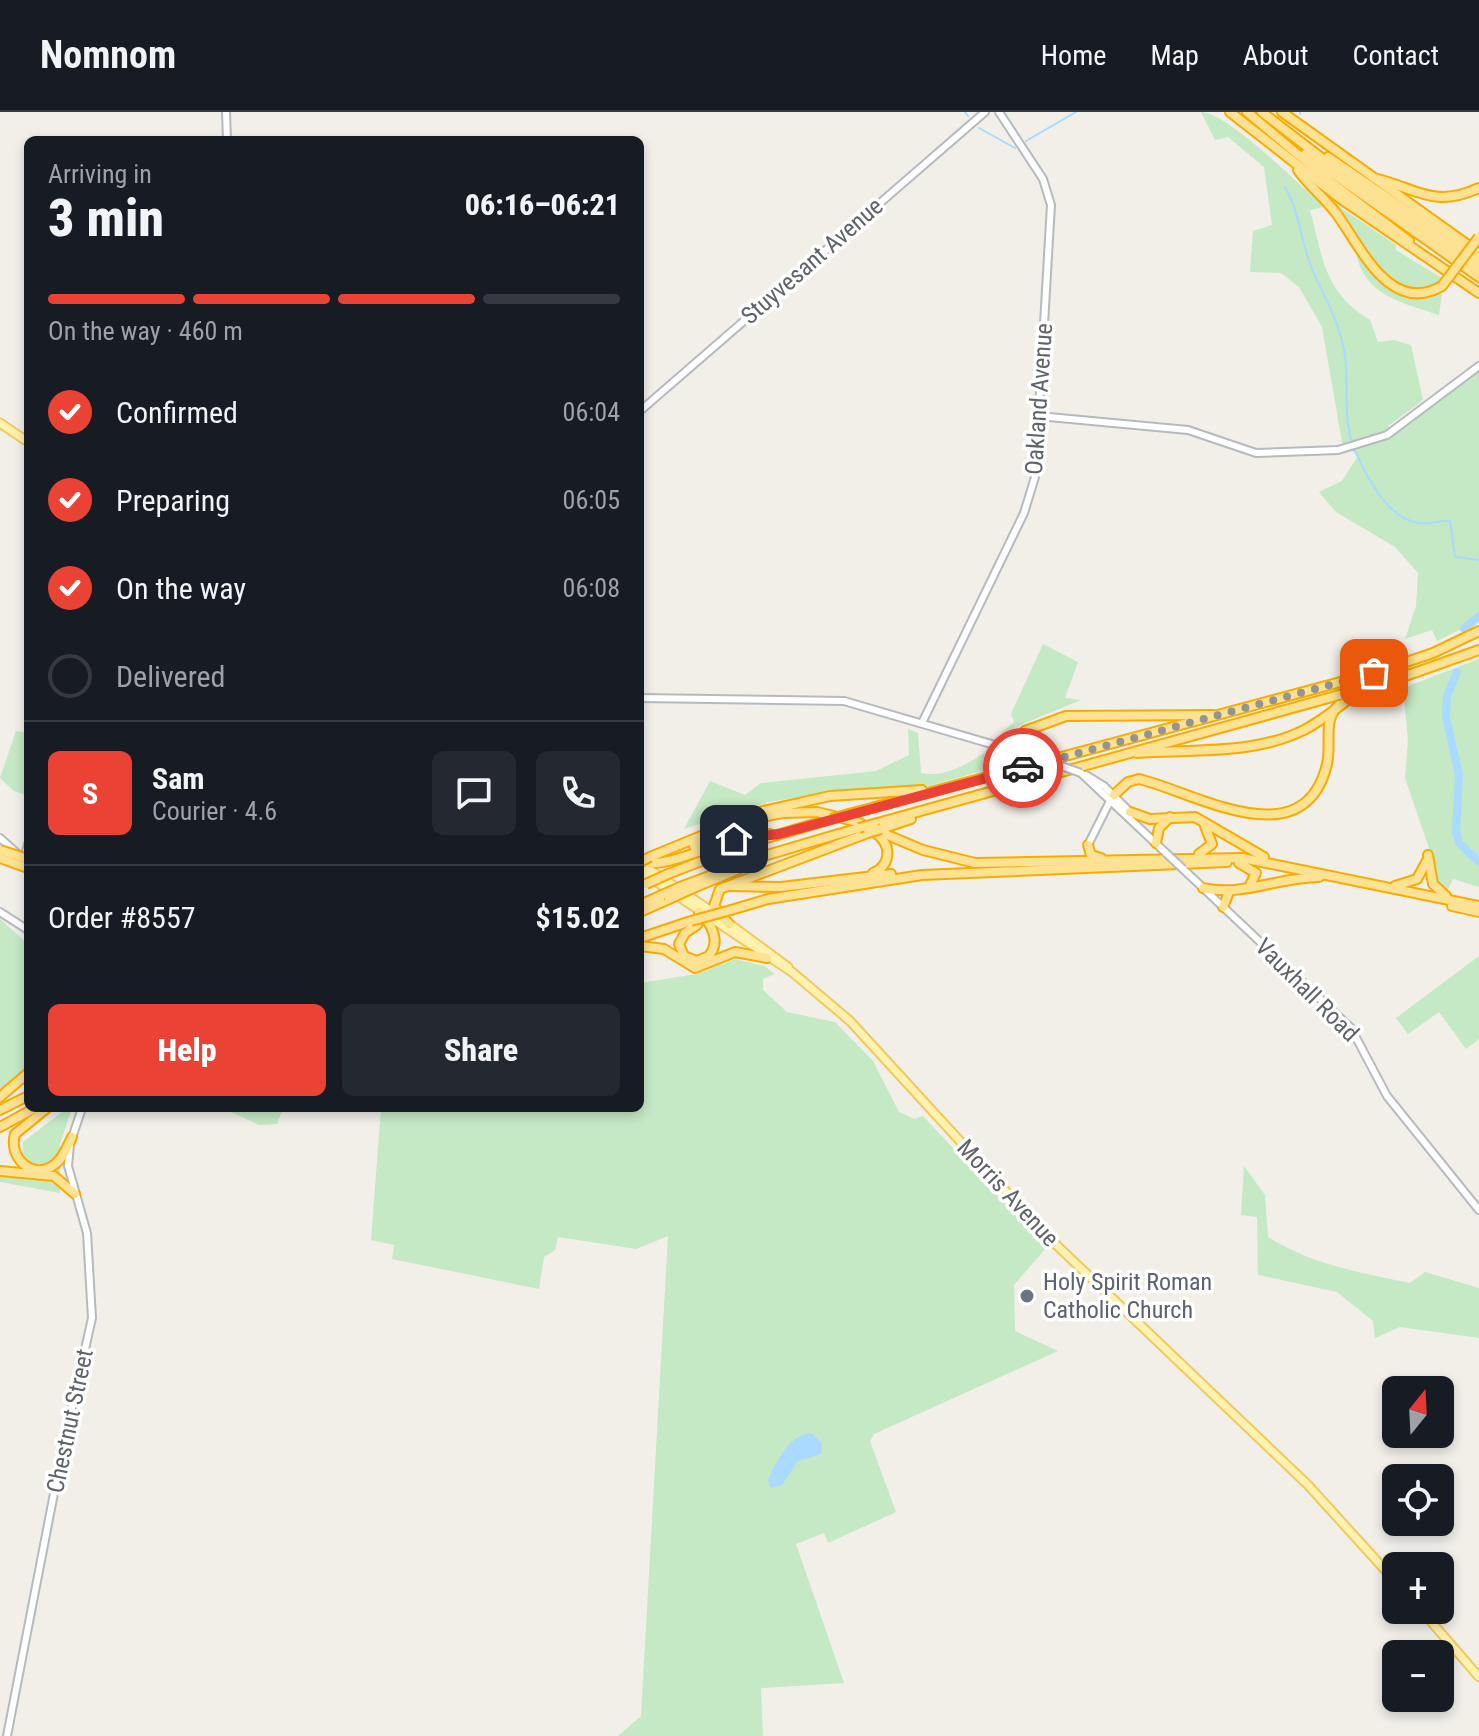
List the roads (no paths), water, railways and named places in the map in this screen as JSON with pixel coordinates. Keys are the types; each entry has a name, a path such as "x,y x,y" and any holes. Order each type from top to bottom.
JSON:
{"highway":[{"path":"1230,112 1293,163 1479,291"},
{"path":"1249,112 1332,183 1479,291"},
{"path":"1249,112 1355,192 1479,277"},
{"path":"1265,112 1479,260"},
{"path":"1265,112 1361,188 1479,268"},
{"path":"1282,112 1479,253"},
{"path":"1293,163 1330,205 1387,282 1414,293 1442,286 1479,237"},
{"path":"1369,177 1433,198 1479,188"},
{"path":"729,924 714,904 716,893 725,886 783,867 864,825 955,786 1374,673 1442,649 1479,631"},
{"path":"644,910 757,858 1117,754 1364,688 1442,665 1479,650"},
{"path":"1117,754 1248,746 1305,729 1364,688"},
{"path":"1112,798 1128,782 1139,779 1237,813 1264,815 1290,808 1307,798 1321,781 1329,758 1330,718 1339,705"},
{"path":"1010,750 1015,739 1027,730 1073,715 1218,715"},
{"path":"666,850 713,824 760,810 836,795 955,786"},
{"path":"644,860 719,827 767,815 817,812 864,825 915,847 968,862 1234,857 1279,863 1479,909"},
{"path":"1130,812 1150,819 1192,816 1251,852 1279,863"},
{"path":"663,863 767,815"},
{"path":"1156,843 1160,826 1176,815"},
{"path":"1178,857 1203,853 1212,846 1209,829 1192,816"},
{"path":"644,885 779,834 831,819 864,825 881,837 888,847 883,867 864,876"},
{"path":"644,862 663,863 729,840 779,834"},
{"path":"1068,862 1080,856 1088,845"},
{"path":"1088,845 1092,856 1114,860"},
{"path":"0,850 24,862"},
{"path":"1391,887 1419,877 1428,855 1433,884 1454,901"},
{"path":"0,858 24,863"},
{"path":"725,886 786,886 864,876 1239,863 1479,909"},
{"path":"1239,863 1256,873 1249,886"},
{"path":"644,937 792,895 922,875"},
{"path":"1203,888 1229,892 1290,877 1319,877"},
{"path":"1223,907 1229,892"},
{"path":"644,904 666,897"},
{"path":"694,923 683,935 680,947 687,958 699,961 711,954 715,944 711,925 699,912"},
{"path":"644,947 670,952 685,964 698,968 740,952 767,958"},
{"path":"0,1097 24,1076"},
{"path":"0,1110 24,1098"},
{"path":"0,1127 28,1112"},
{"path":"41,1112 20,1127 13,1139 19,1161 37,1170 57,1173 71,1181"},
{"path":"37,1170 57,1163 72,1137"},
{"path":"0,1171 54,1176 75,1194"}],"main road":[{"path":"0,423 24,439"},
{"name":"Morris Avenue","path":"644,865 792,972 855,1026 1037,1227 1308,1485 1382,1567"},
{"name":"Morris Avenue","path":"644,874 792,972"},
{"path":"1433,1624 1479,1677"}],"street":[{"path":"226,112 227,136"},
{"name":"Stuyvesant Avenue","path":"644,408 985,112"},
{"name":"Oakland Avenue","path":"922,723 1028,503 1035,477 1051,205 1043,179 999,112"},
{"path":"1038,416 1188,430 1256,453 1354,447 1398,428 1479,366"},
{"name":"Vauxhall Road","path":"644,698 831,700 922,723 1081,773 1130,812 1140,827"},
{"name":"Vauxhall Road","path":"1081,773 1112,798 1351,1028 1387,1096 1479,1210"},
{"path":"1088,845 1112,798"},
{"path":"0,838 24,861"},
{"path":"0,912 24,928"},
{"name":"Chestnut Street","path":"7,1736 62,1452 92,1318 88,1238 68,1162 81,1112"}],"water":[{"path":"811,1433 822,1443 821,1454 797,1462 782,1485 771,1488 768,1480 785,1450 797,1438"}],"waterway":[{"path":"965,112 968,116"},
{"path":"1026,141 1076,112"},
{"path":"979,128 1015,148"},
{"path":"1285,187 1310,265 1340,334 1345,356 1352,442"},
{"path":"1355,451 1379,495 1397,513 1418,523 1450,521 1455,557 1479,560"},
{"path":"1464,629 1479,616"},
{"path":"1457,672 1447,696 1446,717 1459,775 1456,831 1459,843 1479,862"}],"place":[{"name":"Holy Spirit Roman Catholic Church","path":"1027,1296"}]}
